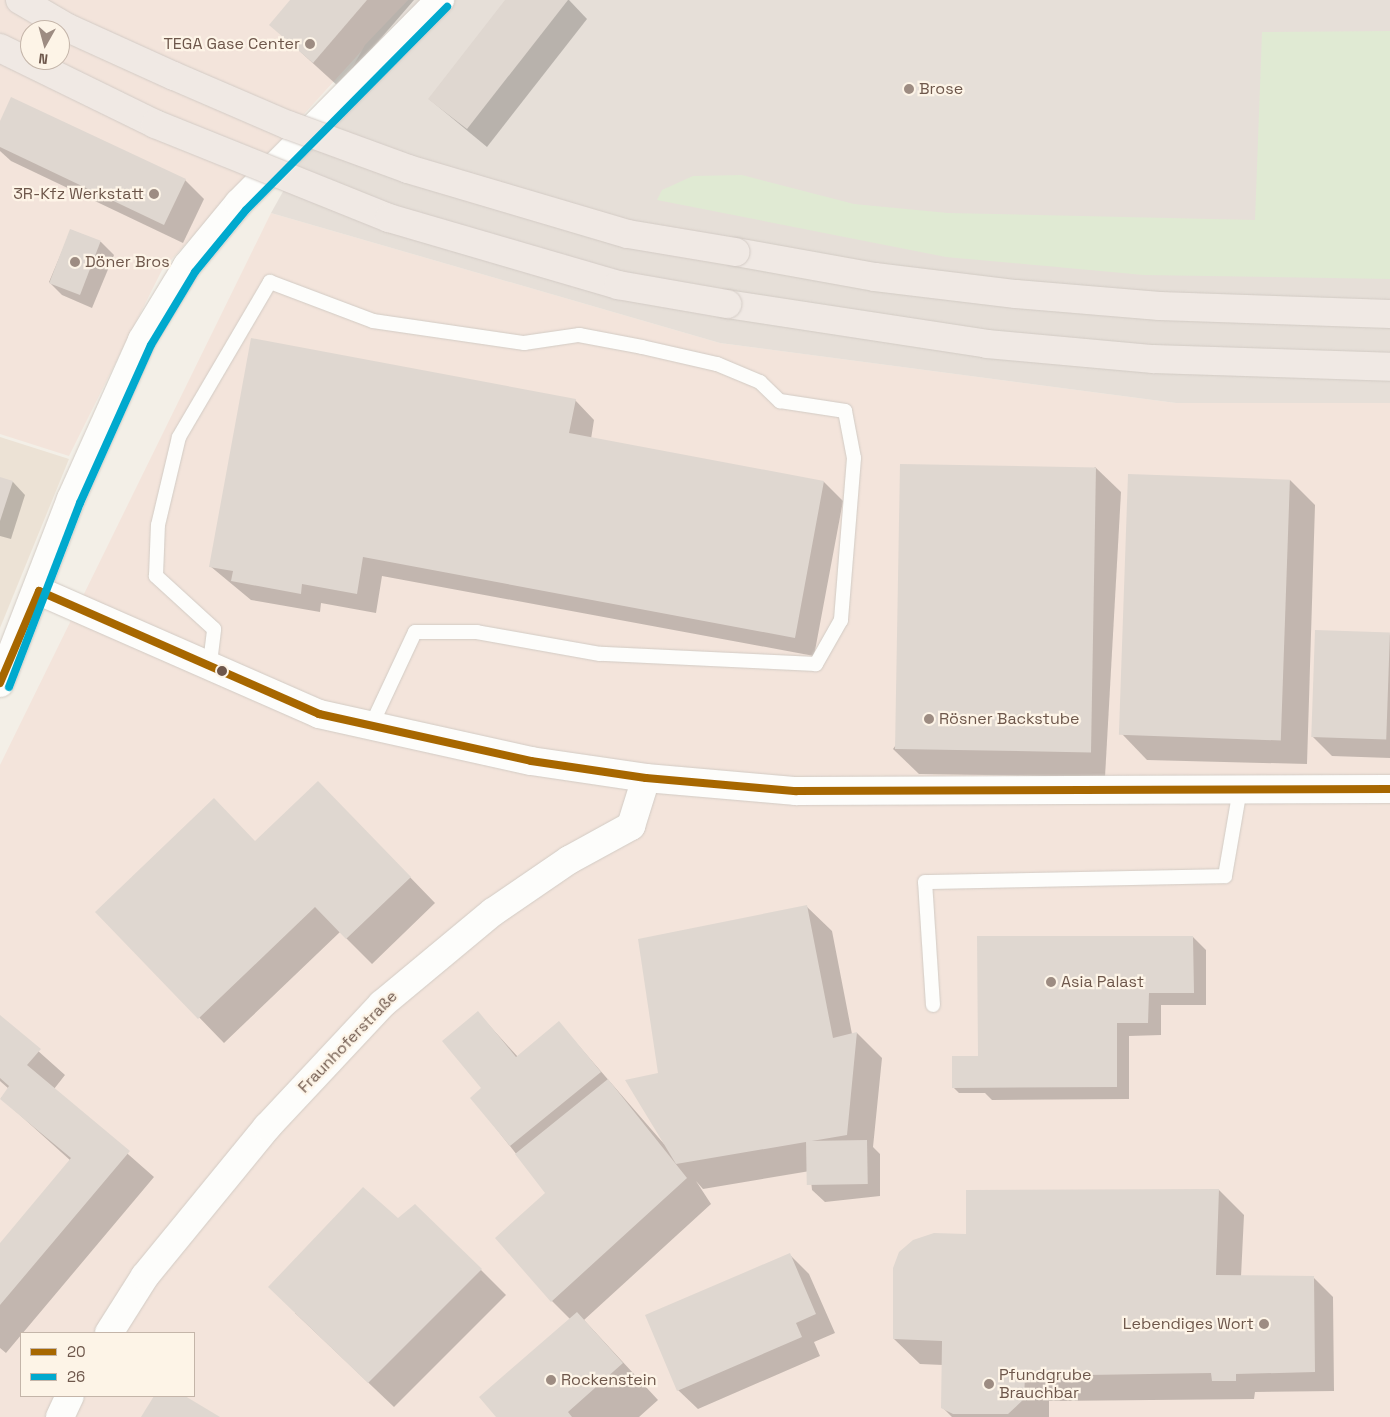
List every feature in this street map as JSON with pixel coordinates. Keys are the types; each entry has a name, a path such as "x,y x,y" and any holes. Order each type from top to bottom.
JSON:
{"highway":[{"path":"20,0 68,28 183,80 408,169 628,234 874,277 1016,294 1160,306 1390,314"},
{"path":"0,48 155,124 389,218 618,285 859,328 987,344 1153,359 1390,367"}],"street":[{"path":"0,683 39,591 71,499 142,340 187,266 239,203 440,0"},
{"path":"39,591 210,663 319,714 531,761 646,778 796,791 1390,789"},
{"name":"Fraunhoferstraße","path":"110,1332 145,1276 266,1128 382,1004 493,912 569,860 631,826 646,778"},
{"path":"60,1417 70,1397"}],"lane":[{"path":"210,663 214,630 156,576 158,525 179,437 270,282 372,321 524,343 579,335 661,351 734,371 760,382 780,401 845,411 854,458 841,620 816,664 600,654 477,632 415,632 371,726"},
{"path":"933,1005 925,882 1224,876 1240,789"}],"shaded area":[{"path":"0,0 408,0 162,270 69,456 0,434"},
{"path":"408,0 1390,0 1390,403 1176,403 720,343 271,213 365,45"},
{"path":"271,213 720,343 1176,403 1390,403 1390,1417 0,1417 0,765"},
{"path":"0,437 69,459 0,628"}],"green space":[{"path":"1390,31 1390,279 1144,275 946,257 657,200 662,190 693,176 742,175 854,204 948,213 1255,220 1262,32"}],"building":[{"name":"TEGA Gase Center","path":"290,0 367,0 313,63 269,25"},
{"path":"505,0 568,0 467,129 428,99"},
{"path":"11,97 186,179 164,225 0,147 0,121"},
{"name":"Döner Bros","path":"70,229 101,241 80,295 49,283"},
{"path":"251,338 576,399 569,433 824,481 795,638 363,557 357,594 302,584 301,594 231,581 233,571 209,567"},
{"path":"900,464 1096,467 1091,752 895,749"},
{"path":"1128,474 1290,480 1281,740 1119,735"},
{"path":"0,477 13,481 0,521"},
{"path":"1315,630 1390,633 1386,740 1311,737"},
{"path":"318,781 411,877 346,939 315,907 198,1019 95,912 214,798 255,841"},
{"path":"807,905 833,1038 857,1032 847,1135 676,1164 625,1080 658,1073 638,939"},
{"path":"977,936 1193,936 1194,993 1149,993 1148,1023 1117,1023 1117,1087 952,1088 952,1056 978,1056"},
{"path":"478,1011 516,1057 559,1021 601,1072 510,1146 470,1098 481,1088 442,1041"},
{"path":"0,1015 41,1049 27,1065 130,1151 0,1305 0,1243 71,1158 0,1099 9,1086 0,1078"},
{"path":"608,1079 687,1178 551,1302 495,1238 545,1193 515,1154"},
{"path":"867,1140 868,1184 807,1185 806,1141"},
{"path":"363,1187 398,1218 415,1204 482,1269 368,1383 268,1287"},
{"path":"1219,1189 1216,1275 1314,1276 1315,1372 1236,1374 1236,1381 1212,1381 1211,1373 1025,1376 1024,1399 1008,1414 953,1414 941,1408 942,1341 893,1339 893,1268 899,1252 913,1240 934,1233 966,1234 966,1190"},
{"path":"790,1253 816,1314 796,1323 802,1337 677,1391 645,1315"},
{"name":"Rockenstein","path":"577,1312 623,1363 568,1412 572,1417 496,1417 479,1397"},
{"path":"153,1397 187,1397 220,1417 141,1417"}],"transit line":[{"name":"26","path":"9,687 80,503 151,345 195,272 246,210 447,7"},
{"name":"20","path":"0,683 39,591 319,714 531,761 646,778 796,791 1390,789"}],"place":[{"name":"TEGA Gase Center","path":"310,44"},
{"name":"Brose","path":"909,89"},
{"name":"3R-Kfz Werkstatt","path":"154,194"},
{"name":"Döner Bros","path":"75,262"},
{"name":"Rösner Backstube","path":"929,719"},
{"name":"Asia Palast","path":"1051,982"},
{"name":"Lebendiges Wort","path":"1264,1324"},
{"name":"Rockenstein","path":"551,1380"},
{"name":"Pfundgrube Brauchbar","path":"989,1384"}]}
